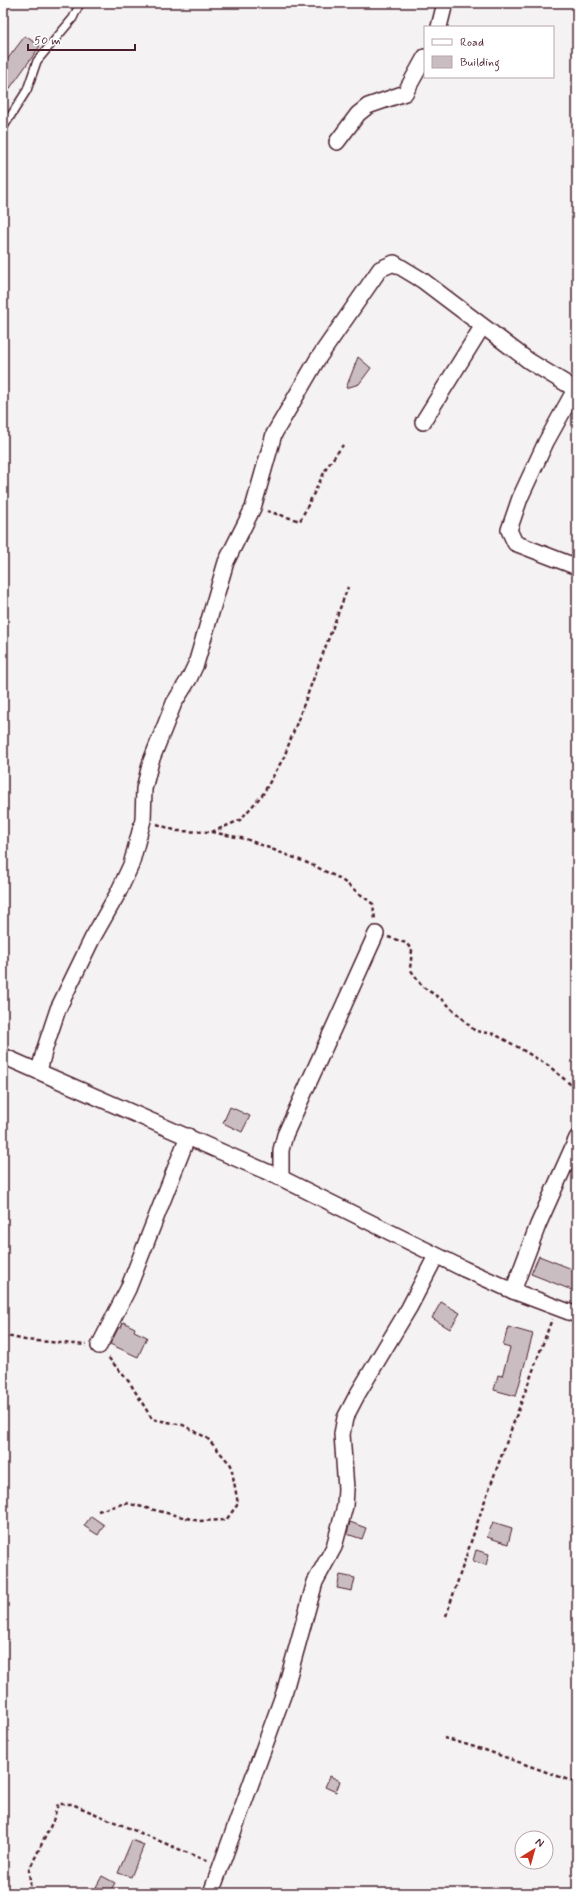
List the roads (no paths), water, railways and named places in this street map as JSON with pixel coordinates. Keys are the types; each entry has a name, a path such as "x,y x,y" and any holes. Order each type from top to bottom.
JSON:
{"street":[{"path":"439,26 445,3"},
{"path":"337,142 358,114 368,106 405,93 424,58"},
{"path":"39,1071 58,1009 92,939 118,893 131,865 143,820 144,789 161,734 174,703 189,679 196,664 226,562 253,508 274,434 317,360 380,269 394,263 422,280 482,327 529,361 576,388 546,442 520,498 509,530 515,543 577,568"},
{"path":"423,422 482,327"},
{"path":"281,1178 281,1150 285,1135 376,934"},
{"path":"3,1056 281,1178 334,1203 436,1256 513,1291 577,1315"},
{"path":"99,1346 128,1289 188,1136"},
{"path":"513,1291 538,1225 577,1138"},
{"path":"211,1893 285,1690 315,1582 334,1547 345,1506 346,1489 342,1434 345,1418 409,1308 436,1256"}],"lane":[{"path":"3,128 27,90 37,61 73,18 80,3"}]}
